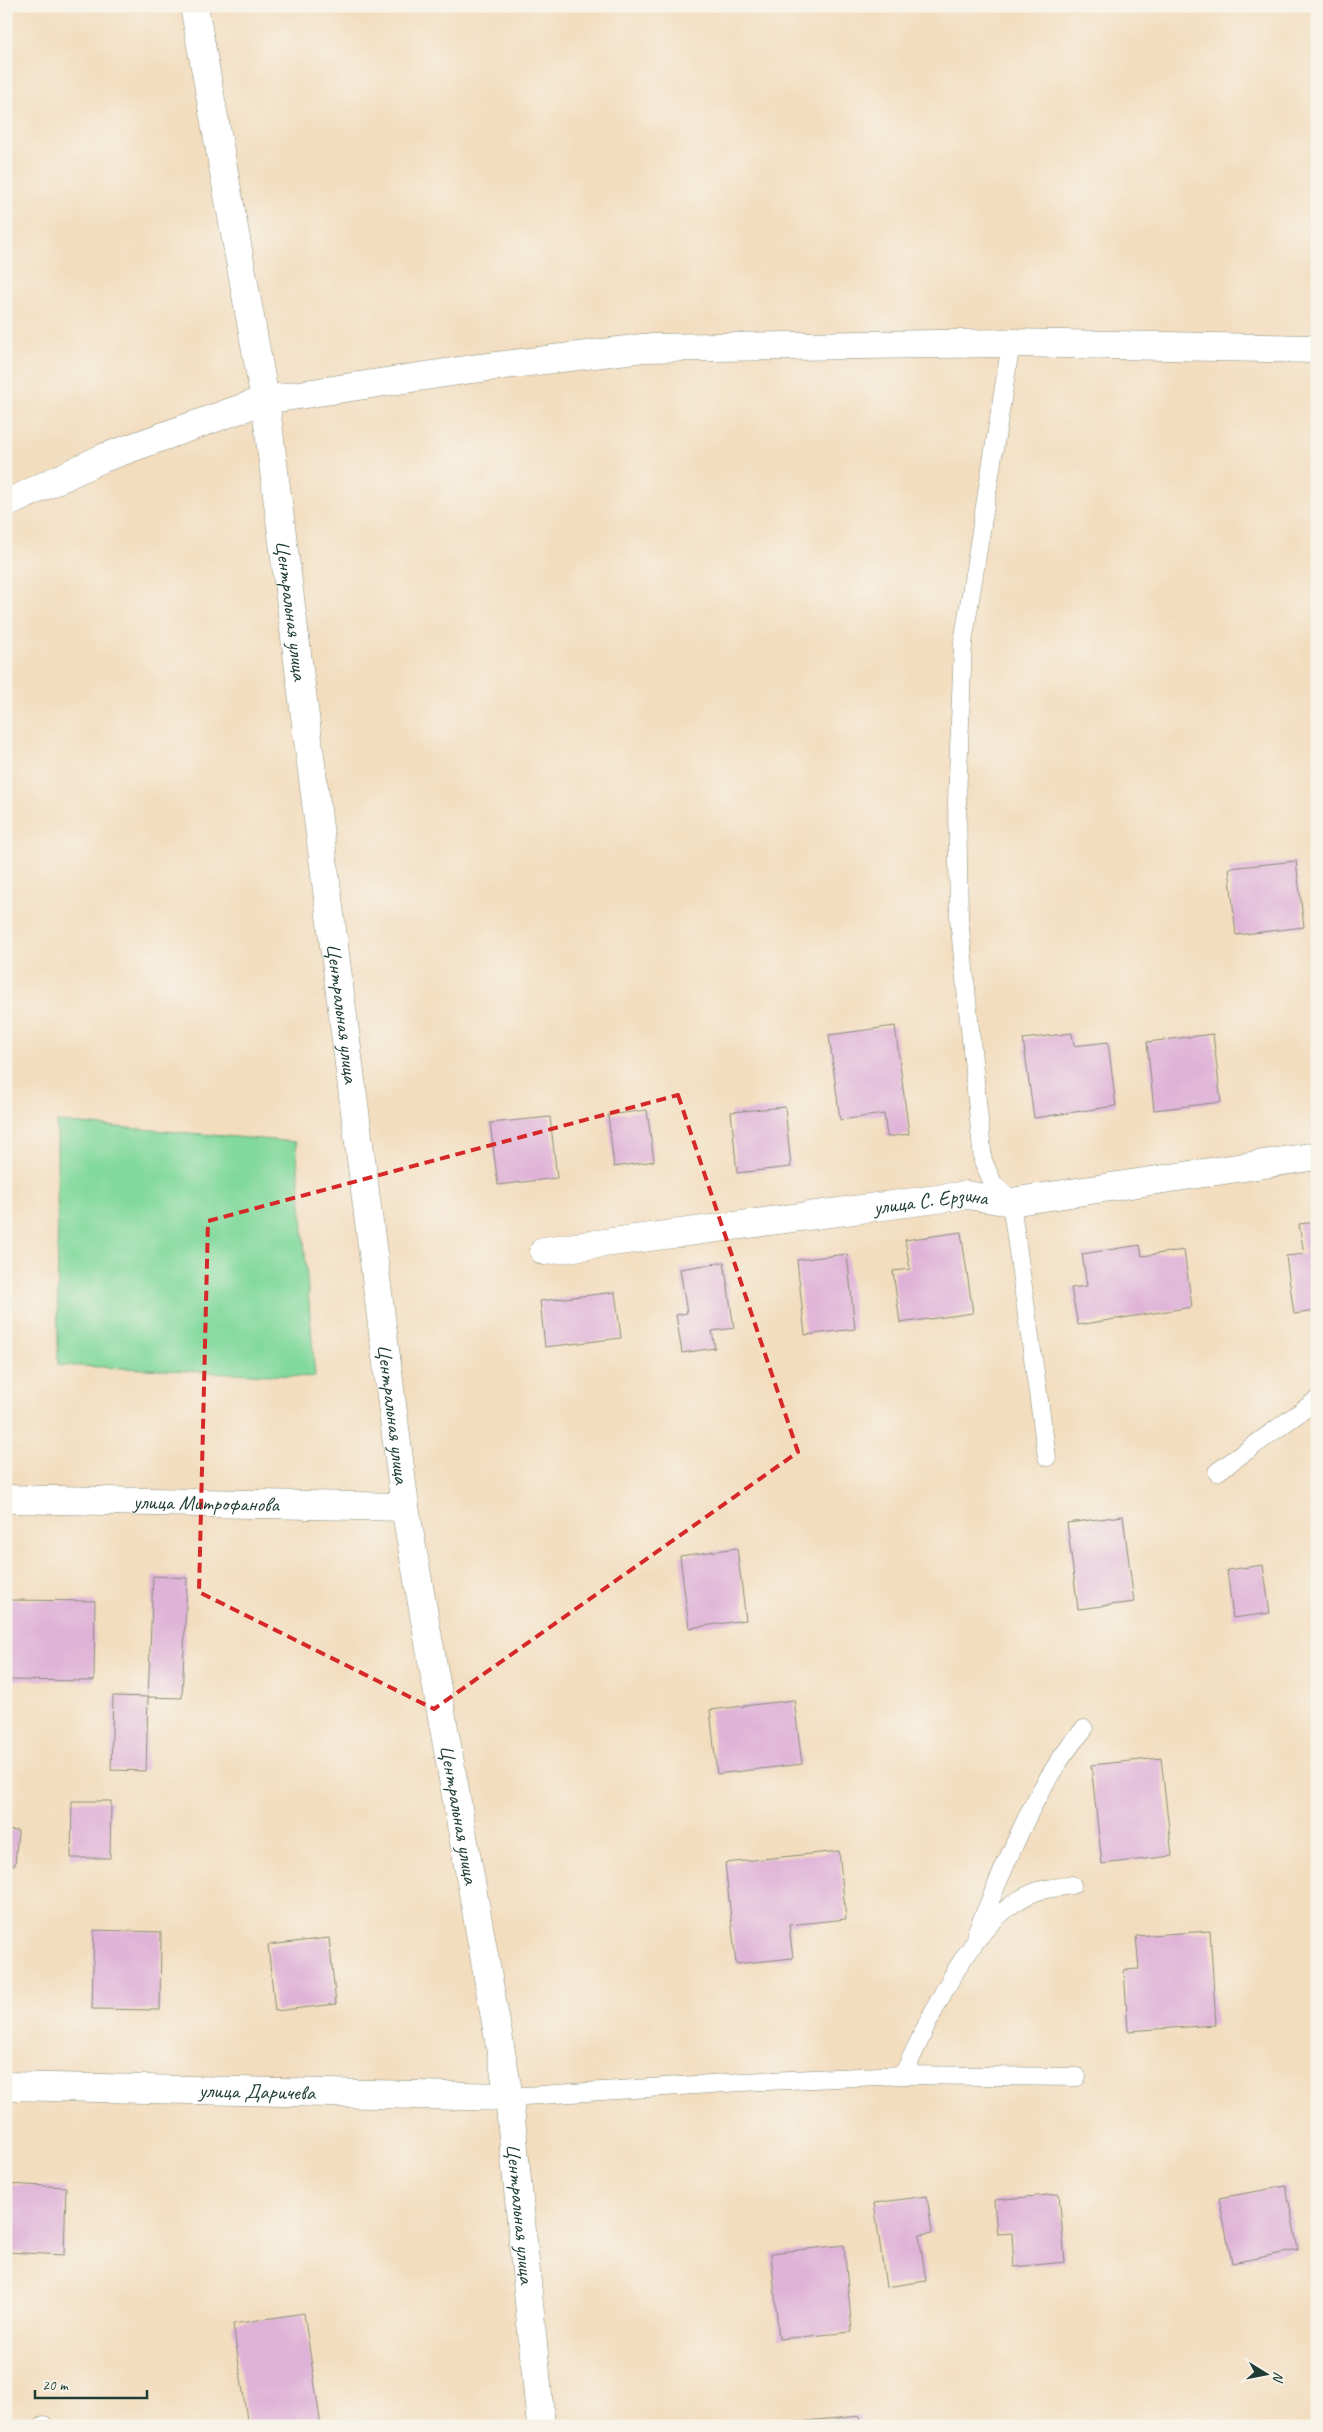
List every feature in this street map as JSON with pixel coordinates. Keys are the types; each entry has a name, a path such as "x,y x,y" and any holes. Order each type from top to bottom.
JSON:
{"street":[{"name":"Центральная улица","path":"194,6 265,400 405,1507 508,2097 541,2426"},
{"path":"6,504 103,458 265,400 472,369 643,348 1011,344 1317,349"},
{"name":"улица С. Ерзина","path":"544,1251 967,1195 1010,1202 1317,1156"},
{"name":"улица Митрофанова","path":"6,1499 405,1507"},
{"name":"улица Даричева","path":"6,2086 508,2097"}],"lane":[{"path":"1011,344 964,643 957,801 959,918 983,1162 994,1183 1010,1202 1047,1457"},
{"path":"1217,1472 1317,1400"},
{"path":"967,1952 1026,1821 1064,1751 1084,1729"},
{"path":"903,2075 948,1982 967,1952 993,1921 1020,1901 1038,1891 1072,1885"},
{"path":"508,2097 742,2082 903,2075 1077,2077"}],"highlighted area":[{"path":"678,1095 798,1452 434,1709 199,1592 208,1221"}],"green space":[{"path":"57,1122 296,1142 315,1377 58,1365"}],"building":[{"path":"1296,861 1304,927 1236,935 1229,868"},
{"path":"895,1026 909,1134 887,1137 884,1114 840,1120 829,1035"},
{"path":"1072,1033 1074,1046 1108,1042 1116,1106 1034,1118 1023,1039"},
{"path":"1213,1034 1221,1102 1154,1110 1147,1042"},
{"path":"785,1107 791,1167 737,1173 731,1112"},
{"path":"647,1110 654,1161 614,1167 608,1115"},
{"path":"550,1117 557,1178 498,1185 490,1123"},
{"path":"1317,1222 1317,1311 1294,1314 1286,1256 1304,1254 1299,1224"},
{"path":"961,1232 973,1313 900,1323 893,1271 910,1269 905,1240"},
{"path":"1140,1245 1142,1256 1184,1250 1192,1307 1078,1325 1071,1288 1087,1286 1082,1254"},
{"path":"847,1254 855,1329 805,1335 797,1260"},
{"path":"724,1262 734,1328 712,1331 715,1348 682,1353 676,1315 687,1313 680,1269"},
{"path":"615,1292 621,1338 545,1347 540,1301"},
{"path":"6,1354 10,1354 8,1420 6,1420"},
{"path":"1123,1516 1134,1602 1078,1609 1067,1523"},
{"path":"737,1548 746,1620 689,1628 680,1556"},
{"path":"1263,1565 1270,1613 1233,1618 1227,1570"},
{"path":"153,1576 187,1578 182,1698 148,1697"},
{"path":"6,1600 95,1601 94,1681 6,1680"},
{"path":"113,1696 148,1697 146,1771 111,1770"},
{"path":"794,1700 802,1764 717,1774 710,1710"},
{"path":"1161,1758 1172,1856 1102,1864 1091,1765"},
{"path":"72,1801 111,1801 110,1858 71,1858"},
{"path":"6,1830 18,1831 15,1865 6,1864"},
{"path":"839,1851 846,1919 789,1925 793,1958 736,1964 725,1863"},
{"path":"94,1930 161,1932 160,2010 92,2009"},
{"path":"1210,1931 1216,2025 1128,2031 1124,1970 1139,1969 1136,1936"},
{"path":"329,1938 336,2004 275,2011 268,1945"},
{"path":"6,2184 66,2187 64,2255 6,2252"},
{"path":"1286,2186 1298,2250 1232,2263 1219,2198"},
{"path":"1059,2194 1065,2262 1014,2267 1012,2233 997,2234 994,2200"},
{"path":"927,2196 932,2233 919,2235 926,2281 886,2287 874,2203"},
{"path":"844,2245 852,2332 779,2339 771,2253"},
{"path":"304,2313 321,2426 286,2426 286,2422 248,2426 233,2324"},
{"path":"860,2416 861,2426 785,2426 785,2423"}]}
